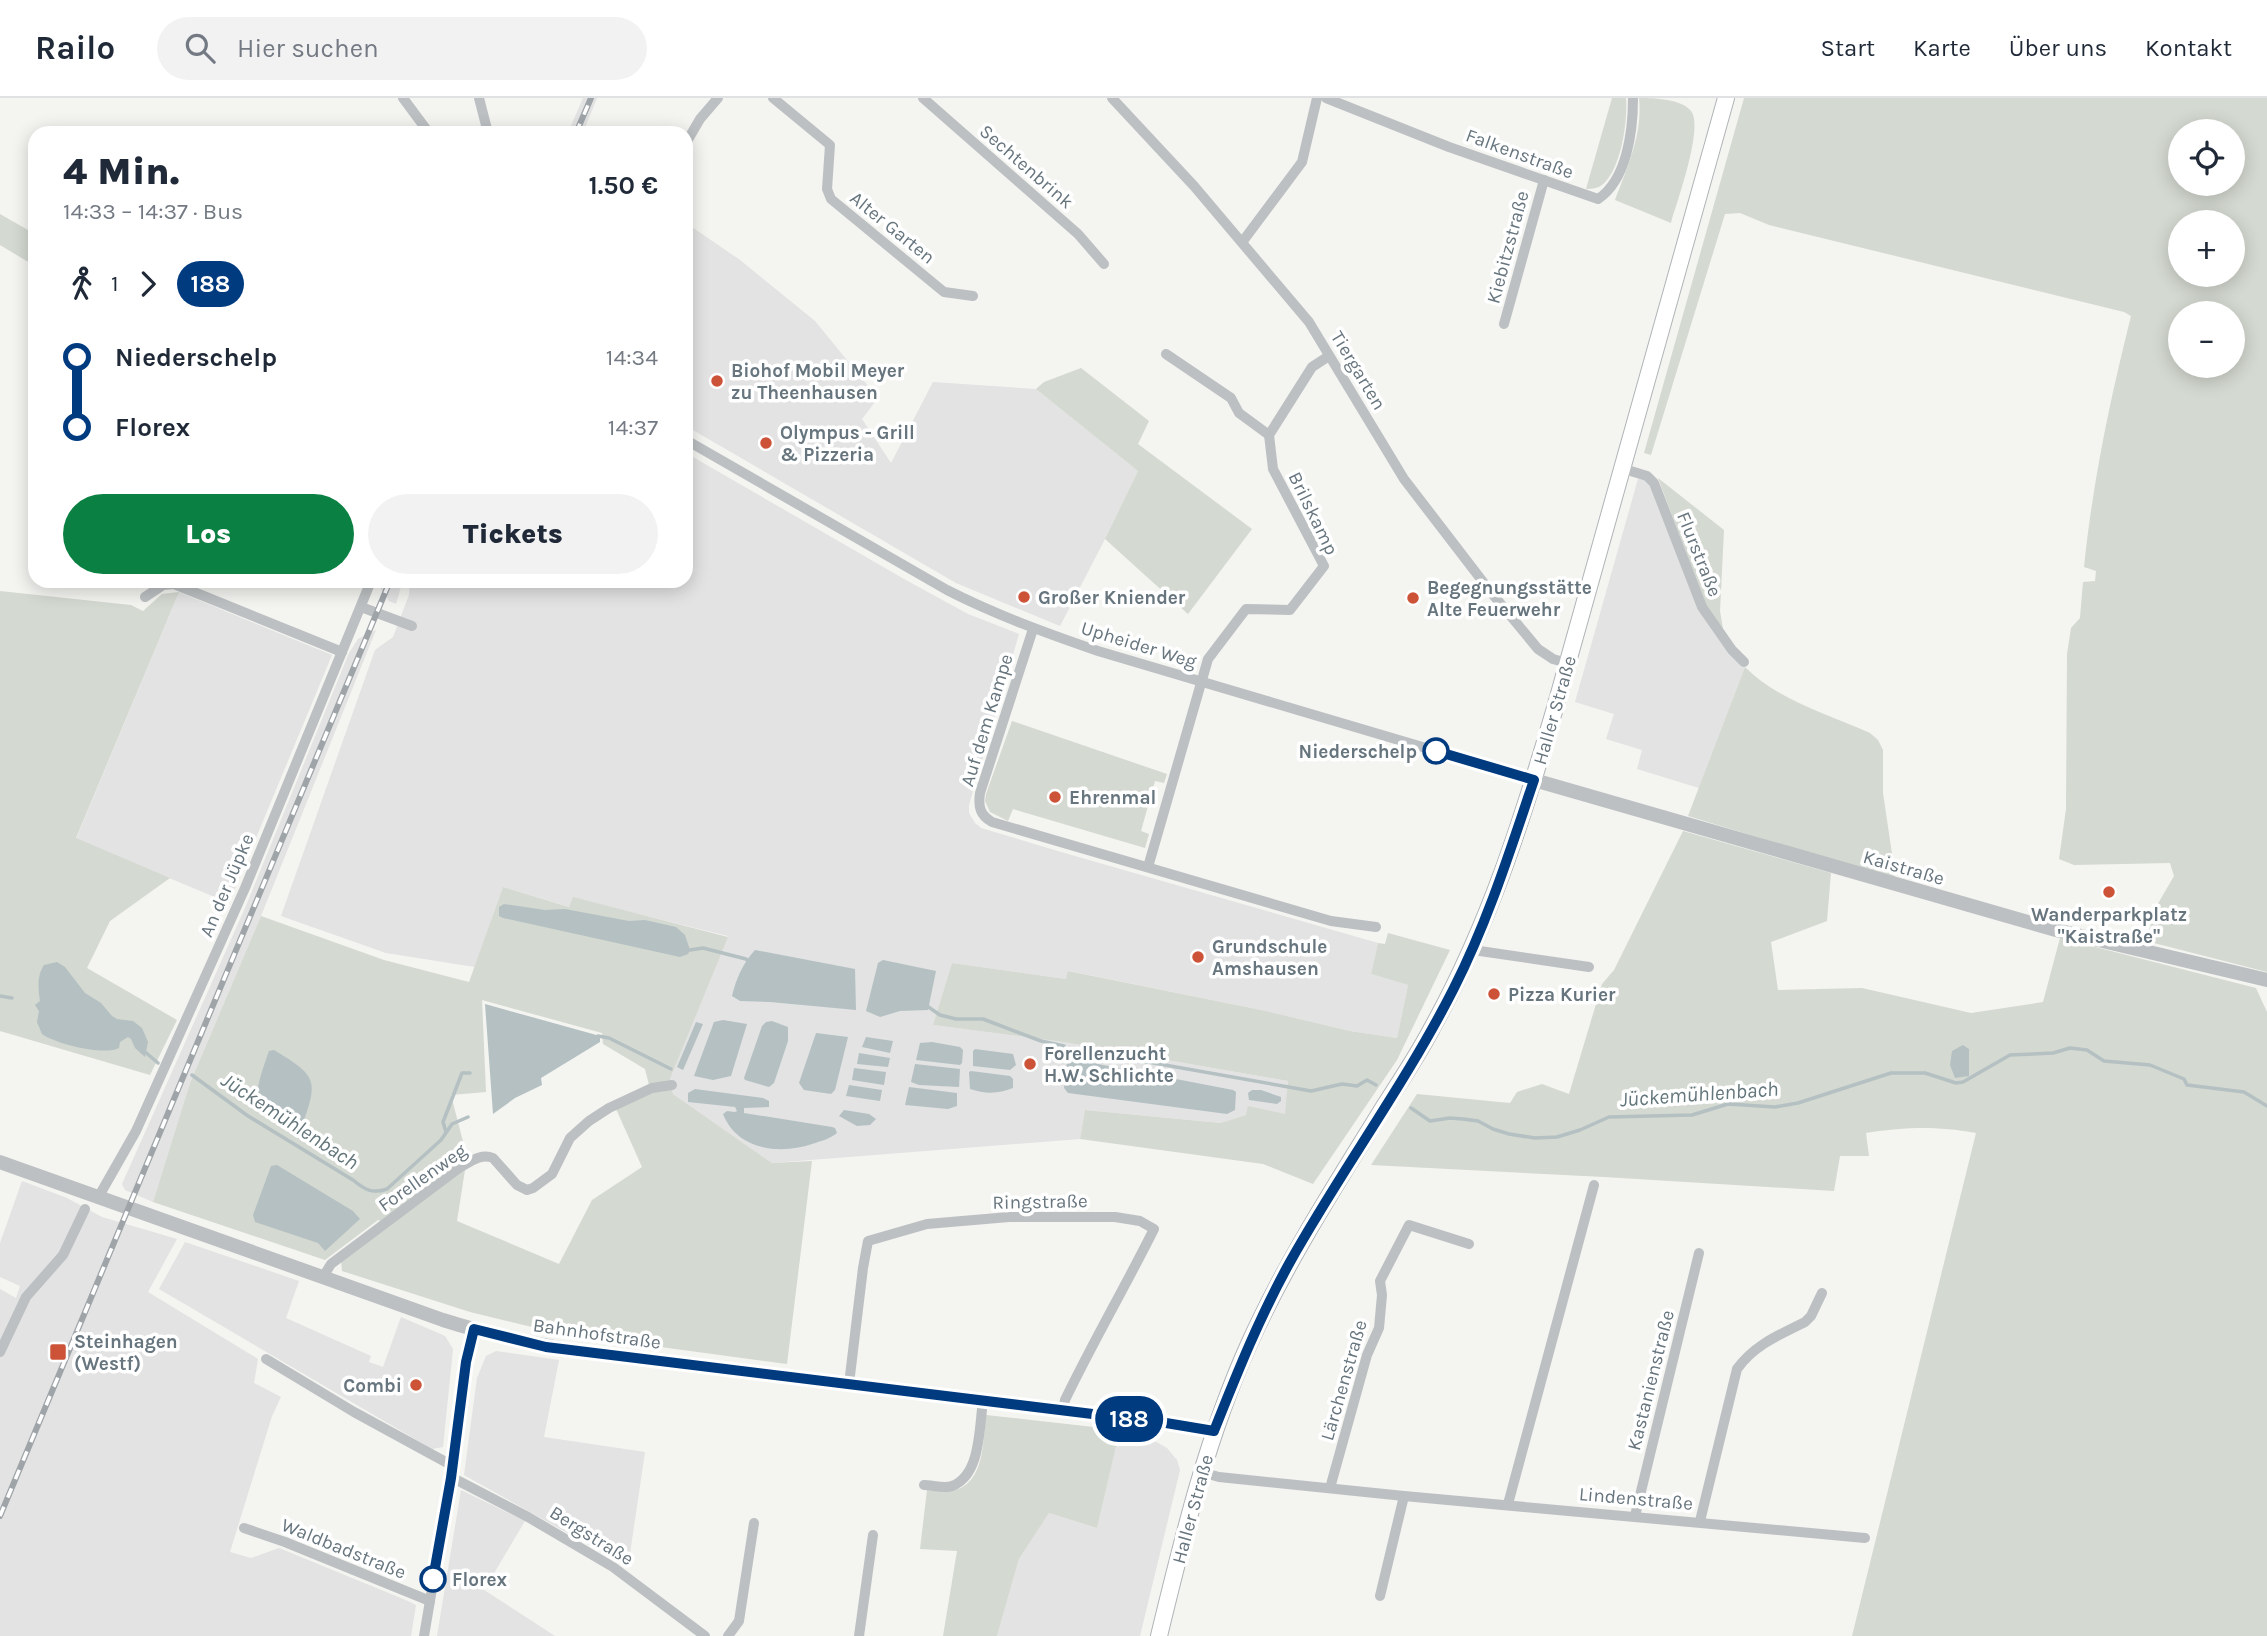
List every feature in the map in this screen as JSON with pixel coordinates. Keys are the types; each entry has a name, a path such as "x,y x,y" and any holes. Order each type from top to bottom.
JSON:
{"main road":[{"name":"Haller Straße","path":"1159,1636 1201,1472 1214,1431 1249,1344 1290,1262 1431,1031 1473,950 1496,893 1534,780 1726,98"}],"street":[{"path":"403,98 424,126"},
{"path":"479,98 486,126"},
{"path":"693,132 718,98"},
{"name":"Alter Garten","path":"773,98 830,145 827,189 831,199 944,292 973,296"},
{"name":"Sechtenbrink","path":"923,98 1078,234 1104,264"},
{"name":"Tiergarten","path":"1112,98 1243,241 1309,321 1404,479 1538,649 1553,659 1567,663"},
{"path":"1243,241 1302,162 1317,98"},
{"name":"Falkenstraße","path":"1326,98 1449,147 1598,199 1607,193 1620,172 1633,121 1633,98"},
{"name":"Kiebitzstraße","path":"1504,324 1544,180"},
{"path":"1166,354 1231,398 1239,413 1269,435 1312,367 1329,355"},
{"name":"Brilskamp","path":"1202,682 1208,659 1246,609 1290,610 1324,566 1273,469 1269,435"},
{"name":"Upheider Weg","path":"693,444 947,590 1033,629 1098,651 1534,780"},
{"name":"Flurstraße","path":"1621,468 1647,475 1654,482 1702,607 1732,650 1744,662"},
{"path":"145,597 158,588"},
{"path":"184,588 342,652"},
{"name":"An der Jüpke","path":"99,1196 136,1130 245,888 368,588"},
{"path":"360,607 412,626"},
{"name":"Auf dem Kampe","path":"1033,629 980,793 981,811 985,818 1331,921 1376,927"},
{"path":"1148,867 1202,682"},
{"name":"Kaistraße","path":"1534,780 2056,930 2267,980"},
{"path":"1473,950 1589,967"},
{"name":"Forellenweg","path":"323,1277 331,1264 459,1168 477,1158 488,1156 498,1162 517,1185 527,1190 533,1188 552,1174 570,1138 589,1121 609,1108 652,1088 672,1085"},
{"name":"Bahnhofstraße","path":"0,1162 474,1329 546,1347 1214,1431"},
{"path":"1508,1504 1594,1185"},
{"path":"0,1352 26,1297 63,1255 85,1209"},
{"name":"Ringstraße","path":"849,1384 868,1241 927,1224 1009,1217 1115,1217 1140,1221 1154,1229 1128,1282 1094,1341 1065,1400 1063,1411"},
{"name":"Lärchenstraße","path":"1330,1488 1367,1355 1379,1328 1382,1296 1380,1281 1409,1225 1469,1244"},
{"name":"Kastanienstraße","path":"1635,1516 1699,1253"},
{"path":"1700,1521 1737,1369 1758,1346 1805,1322 1811,1316 1822,1293"},
{"name":"Waldbadstraße","path":"424,1636 452,1472 466,1362 474,1329"},
{"name":"Bergstraße","path":"265,1359 613,1567 705,1636"},
{"path":"924,1485 950,1487 968,1476 974,1463 983,1401"},
{"name":"Lindenstraße","path":"1201,1472 1219,1477 1404,1496 1866,1538"},
{"path":"1380,1596 1404,1496"},
{"path":"728,1636 739,1621 754,1523"},
{"name":"Waldbadstraße","path":"244,1528 430,1601"},
{"path":"859,1636 873,1535"}],"shaded area":[{"path":"583,98 597,98 586,126 571,126"},
{"path":"1612,98 1626,98 1626,119 1618,157 1609,178 1602,185 1586,189"},
{"path":"1639,98 1681,104 1691,111 1694,120 1692,148 1671,223 1615,200 1636,138"},
{"path":"1744,98 2267,98 2267,972 2146,941 2156,907 2174,876 2170,863 2074,865 2059,859 2066,809 2067,654 2071,628 2080,618 2083,582 2095,581 2096,571 2084,567 2092,503 2131,316 2124,312 1769,225 1740,213 1725,214 1651,455 1644,453"},
{"path":"0,214 28,230 28,262 0,245"},
{"path":"693,228 740,260 815,321 878,398 862,419 891,463 933,382 1036,389 1138,471 1060,626 956,583 693,430"},
{"path":"1081,368 1149,421 1138,444 1252,529 1188,614 1105,539 1138,471 1036,389 1044,382"},
{"path":"693,457 968,614 1019,634 969,805 969,813 981,828 1378,943 1371,974 1408,985 1397,1038 1350,1031 1069,971 1066,979 952,963 933,1025 1063,1042 1288,1081 1286,1114 1246,1115 1222,1123 1085,1110 1080,1139 772,1163 673,1094 670,1079 728,936 573,898 570,907 503,887 475,967 386,953 281,916 375,650 393,637 410,588 693,588"},
{"path":"1658,478 1724,530 1720,611 1723,629 1706,606"},
{"path":"1638,479 1645,480 1652,487 1728,649 1745,667 1699,788 1637,769 1642,750 1606,739 1614,714 1575,702"},
{"path":"380,588 401,588 396,604 389,601"},
{"path":"0,591 131,605 143,611 162,594 179,592 76,838 170,878 110,921 87,968 177,1020 150,1075 0,1031"},
{"path":"179,592 332,655 229,903 76,839"},
{"path":"376,630 261,916 190,1083 153,1202 125,1190 122,1184 245,908 349,653 358,639"},
{"path":"1745,667 1772,689 1870,733 1878,740 1883,750 1883,793 1895,874 1892,878 1688,816"},
{"path":"1012,721 1167,774 1164,783 1155,781 1141,831 1149,834 1145,848 1013,809 1008,821 990,812 985,801 986,794"},
{"path":"1683,831 1831,873 1827,921 1771,942 1778,990 1862,988 1971,1013 2043,1002 2060,938 2256,988 2267,1012 2267,1636 1852,1636 1976,1133 1921,1128 1866,1133 1869,1156 1840,1156 1834,1191 1371,1165 1417,1094 1510,1103 1517,1092 1542,1084 1569,1094 1602,984 1614,970"},
{"path":"503,887 569,907 573,897 728,937 670,1079 673,1094 772,1163 812,1161 787,1364 557,1333 470,1312 342,1271 341,1261 391,1225 378,1220 325,1260 153,1202 190,1083 261,916 384,960 469,982","holes":["482,1000 602,1033 603,1044 645,1069 651,1093 616,1109 642,1167 592,1200 559,1264 457,1221 467,1157 451,1095 486,1092"]},
{"path":"1388,933 1450,950 1397,1060 1313,1184 1263,1164 1080,1139 1085,1110 1221,1123 1246,1115 1248,1106 1285,1114 1288,1081 1063,1042 933,1025 952,963 1066,979 1068,971 1350,1031 1397,1038 1408,985 1371,974 1378,943 1385,944"},
{"path":"22,1181 67,1198 102,1217 177,1239 148,1292 258,1359 254,1383 281,1397 272,1416 230,1552 251,1558 279,1548 408,1601 416,1605 411,1636 0,1636 0,1289 16,1298 20,1286 0,1277 0,1243"},
{"path":"185,1242 299,1281 286,1318 371,1356 369,1362 383,1367 401,1317 445,1336 453,1349 443,1447 432,1449 159,1289"},
{"path":"496,1351 559,1360 544,1437 645,1452 628,1567 464,1475 477,1378 486,1356"},
{"path":"986,1415 1120,1430 1097,1528 1049,1513 1019,1559 997,1636 943,1636 957,1551 920,1549 927,1490 949,1491 970,1482 980,1462"},
{"path":"1120,1430 1144,1435 1167,1448 1177,1460 1180,1470 1140,1636 997,1636 1019,1559 1049,1513 1097,1528"},
{"path":"461,1490 525,1521 484,1590 555,1636 437,1636"}],"water":[{"path":"504,904 545,910 565,909 676,927 685,935 690,950 688,954 680,957 503,918 499,916 499,907"},
{"path":"755,950 855,969 856,1010 740,1001 732,996 738,977"},
{"path":"883,960 936,971 928,1010 900,1011 880,1017 866,1011 878,963"},
{"path":"57,962 65,967 85,993 101,1003 112,1016 133,1021 142,1028 148,1042 145,1057 128,1037 120,1042 119,1048 103,1051 69,1045 42,1034 37,1022 39,1011 35,1005 40,1001 39,978 44,965"},
{"path":"485,1004 600,1036 600,1042 541,1078 542,1085 515,1098 493,1114"},
{"path":"723,1020 747,1024 731,1076 713,1080 694,1076 714,1022"},
{"path":"772,1021 788,1027 788,1041 774,1083 769,1087 744,1078 762,1026"},
{"path":"696,1022 703,1024 683,1070 677,1067"},
{"path":"816,1033 848,1037 835,1090 831,1094 804,1090 799,1083"},
{"path":"866,1037 893,1041 890,1053 862,1047"},
{"path":"932,1042 960,1047 963,1050 962,1063 960,1065 916,1060 920,1043"},
{"path":"1963,1045 1969,1049 1969,1076 1955,1078 1950,1065 1952,1051"},
{"path":"975,1049 1013,1054 1016,1065 1010,1070 973,1066"},
{"path":"274,1050 299,1066 310,1081 312,1089 301,1128 297,1129 270,1113 259,1099 258,1090 263,1067 269,1051"},
{"path":"859,1053 890,1058 888,1067 857,1064"},
{"path":"1072,1059 1233,1090 1236,1092 1235,1110 1227,1114 1068,1093 1064,1088 1067,1062"},
{"path":"915,1064 960,1069 959,1087 919,1085 911,1082"},
{"path":"854,1068 886,1072 884,1085 852,1080"},
{"path":"971,1071 1010,1076 1013,1079 1013,1088 992,1093 970,1089"},
{"path":"849,1085 882,1090 880,1101 846,1096"},
{"path":"909,1087 957,1093 957,1106 948,1109 905,1105"},
{"path":"695,1089 763,1098 769,1101 769,1107 744,1108 744,1113 832,1127 837,1133 825,1140 800,1147 761,1147 738,1135 730,1126 723,1114 737,1111 735,1107 688,1102 688,1093"},
{"path":"1261,1090 1281,1097 1281,1101 1277,1104 1249,1100 1248,1093"},
{"path":"844,1110 869,1114 876,1119 870,1125 857,1126 839,1116"},
{"path":"277,1165 353,1211 360,1219 325,1251 318,1243 255,1222 253,1215 271,1166"}],"waterway":[{"path":"690,950 703,948 748,961"},
{"name":"Jückemühlenbach","path":"0,996 12,998"},
{"name":"Jückemühlenbach","path":"927,1006 940,1015 956,1019 983,1019 1041,1041 1064,1046"},
{"name":"Jückemühlenbach","path":"598,1036 609,1038 671,1069"},
{"name":"Jückemühlenbach","path":"1069,1048 1311,1091 1342,1084 1357,1086 1367,1080 1376,1085"},
{"name":"Jückemühlenbach","path":"1411,1108 1430,1121 1463,1119 1478,1121 1509,1134 1535,1138 1557,1137 1609,1117 1692,1115 1728,1104 1775,1107 1798,1103 1891,1073 1925,1073 1956,1083 1963,1082 2010,1055 2053,1053 2070,1048 2087,1050 2104,1061 2150,1065 2184,1079 2187,1085 2244,1092 2267,1106"},
{"name":"Jückemühlenbach","path":"144,1051 158,1063"},
{"path":"446,1132 443,1122 462,1073 470,1073"},
{"name":"Jückemühlenbach","path":"192,1075 248,1116 373,1191 387,1189 441,1140 452,1124 468,1117"}],"railway":[{"path":"579,126 591,98"},
{"path":"0,1516 387,588"}],"bus line":[{"name":"188","path":"433,1579 451,1478 466,1362 474,1329 546,1347 1214,1431 1249,1344 1290,1262 1431,1031 1473,950 1496,893 1534,780 1436,751"}],"place":[{"name":"Biohof Mobil Meyer zu Theenhausen","path":"717,381"},
{"name":"Olympus - Grill & Pizzeria","path":"766,443"},
{"name":"Großer Kniender","path":"1024,597"},
{"name":"Begegnungsstätte Alte Feuerwehr","path":"1413,598"},
{"name":"Niederschelp","path":"1436,751"},
{"name":"Ehrenmal","path":"1055,797"},
{"name":"Wanderparkplatz \"Kaistraße\"","path":"2109,892"},
{"name":"Grundschule Amshausen","path":"1198,957"},
{"name":"Pizza Kurier","path":"1494,994"},
{"name":"Forellenzucht H.W. Schlichte","path":"1030,1064"},
{"name":"Steinhagen (Westf)","path":"58,1352"},
{"name":"Combi","path":"416,1385"},
{"name":"Florex","path":"433,1579"}]}
